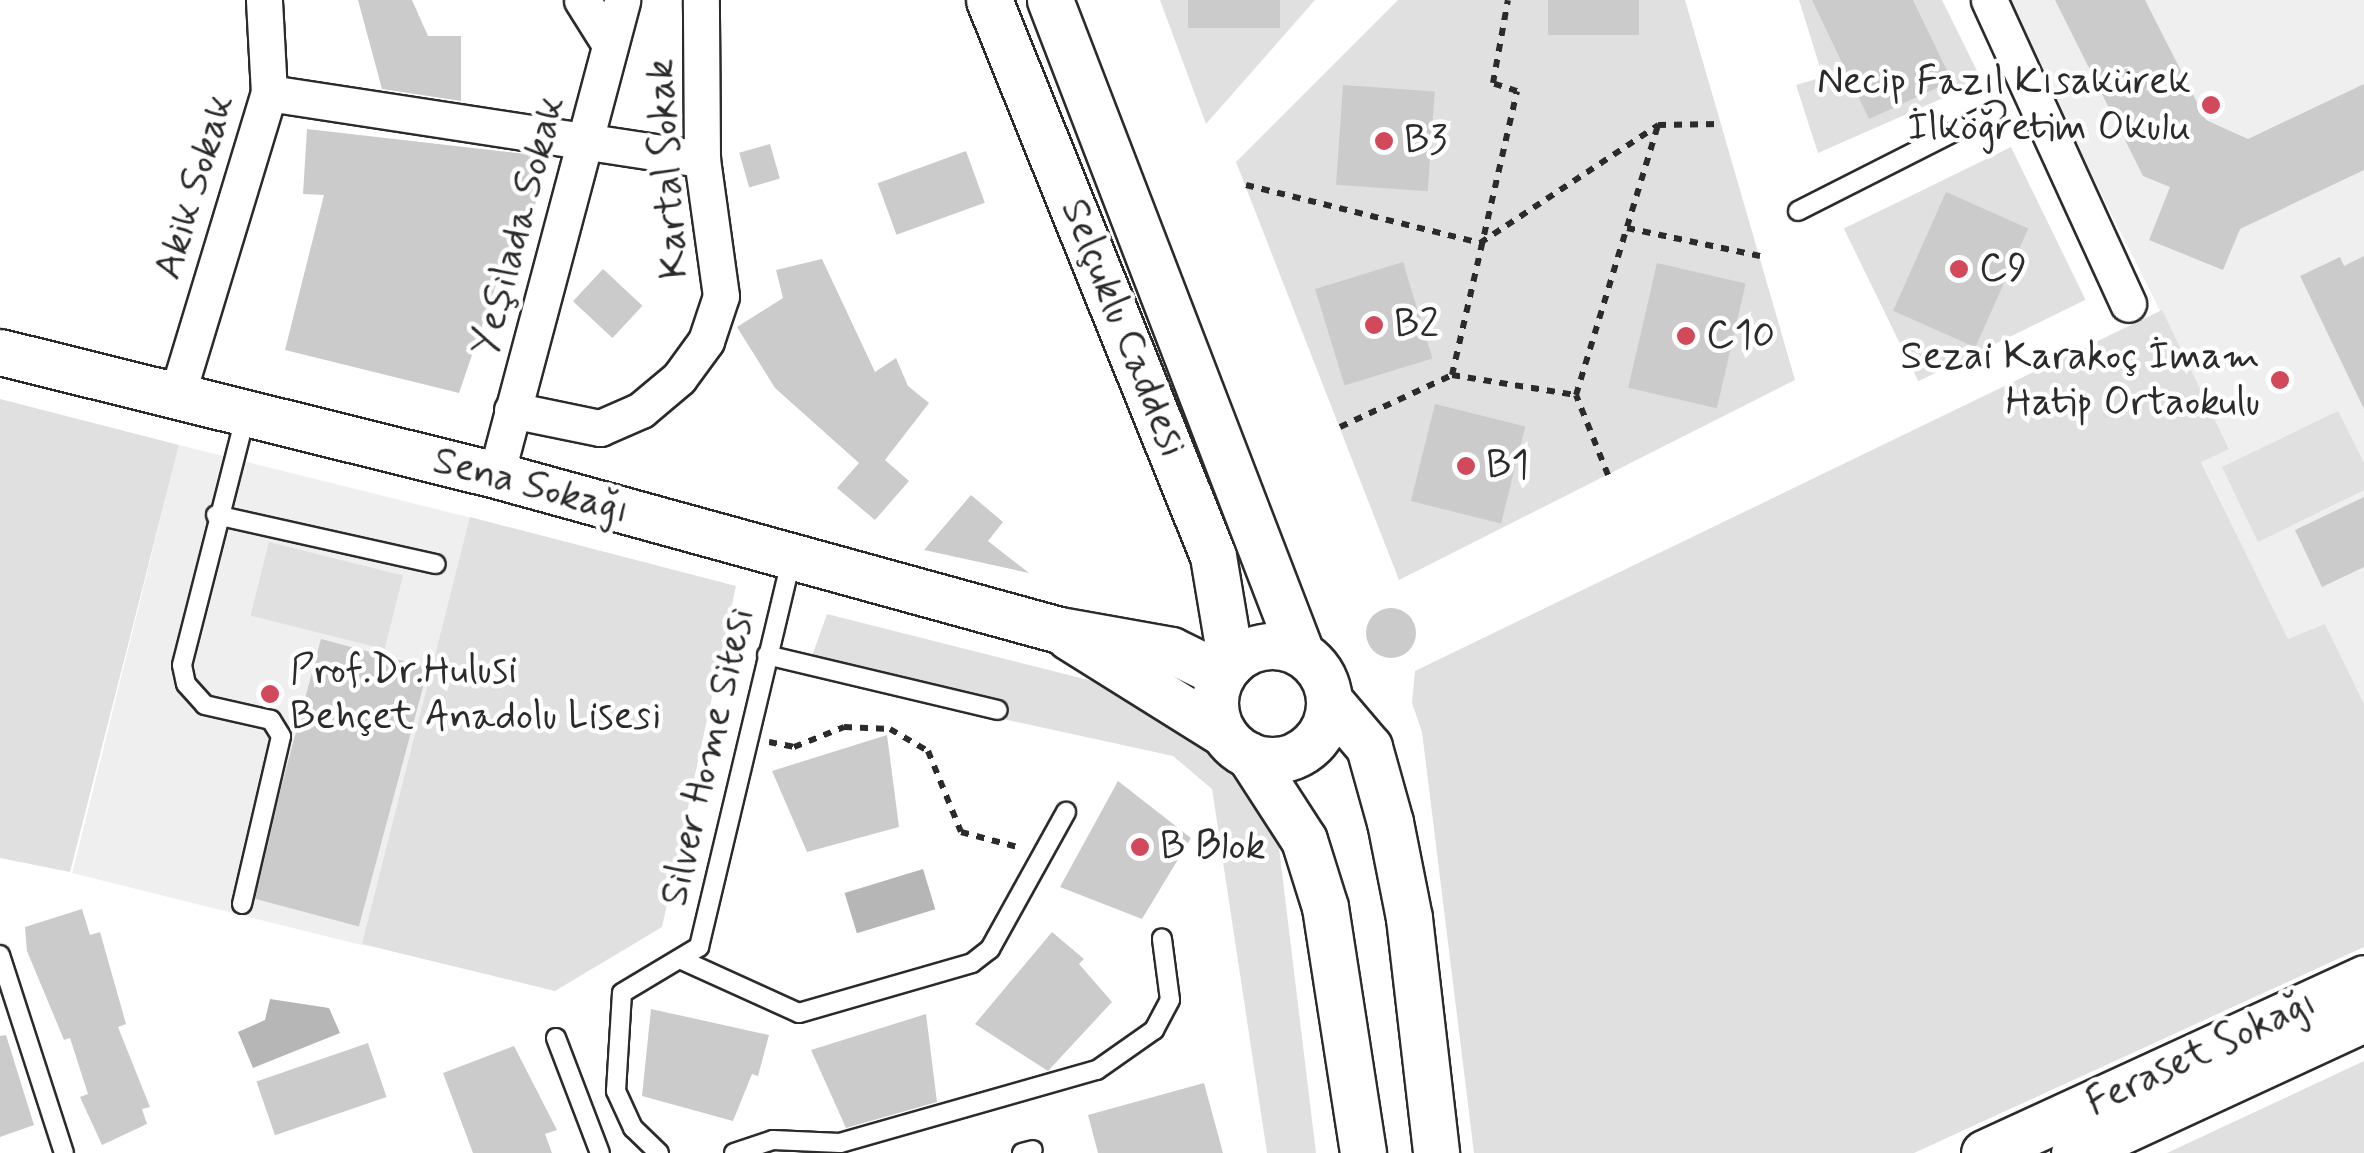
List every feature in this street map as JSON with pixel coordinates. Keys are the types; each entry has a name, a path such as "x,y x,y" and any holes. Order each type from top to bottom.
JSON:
{"street":[{"name":"Akik Sokak","path":"176,396 269,93 264,0"},
{"path":"582,0 610,43"},
{"name":"Yeşilada Sokak","path":"496,475 590,139 622,0"},
{"name":"Kartal Sokak","path":"512,410 600,428 642,410 679,378 706,341 721,296 702,159 700,0"},
{"name":"Selçuklu Caddesi","path":"989,0 1213,556 1226,669"},
{"name":"Selçuklu Caddesi","path":"1050,0 1301,654"},
{"path":"1990,0 2128,304"},
{"path":"269,93 702,159"},
{"name":"Sena Sokağı","path":"0,352 496,475 1059,630"},
{"path":"1059,630 1171,650 1226,669"},
{"path":"1059,630 1237,745 1270,760 1306,749 1319,736 1329,700"},
{"path":"1363,1153 1324,907 1304,840 1237,745 1215,700 1226,669 1268,645 1301,654 1316,666 1329,700 1369,748 1390,822 1409,918 1436,1153"},
{"name":"Feraset Sokağı","path":"1984,1153 2364,978"},
{"path":"2074,1153 2364,1018"}],"lane":[{"path":"1798,211 1996,111"},
{"path":"242,904 281,736 271,720 205,705 182,675 216,516 246,413"},
{"path":"216,516 436,564"},
{"name":"Silver Home Sitesi","path":"659,1153 633,1128 616,1090 622,993 699,947 746,736 792,557"},
{"path":"767,655 998,710"},
{"path":"682,960 787,1012 810,1012 980,958 1066,812"},
{"path":"734,1153 773,1140 840,1142 1097,1070 1154,1030 1170,1000 1162,939"},
{"path":"0,955 64,1153"},
{"path":"556,1038 600,1153"}],"path":[{"path":"1452,375 1517,91 1493,83 1508,0"},
{"path":"1246,185 1480,243 1658,125 1721,124"},
{"path":"1608,475 1576,396 1658,125"},
{"path":"1627,228 1760,256"},
{"path":"1340,427 1452,375 1576,396"},
{"path":"746,736 794,747 844,727 890,729 928,751 961,832 1041,857"}],"shaded area":[{"path":"1160,0 1315,0 1206,124"},
{"path":"1398,0 1685,0 1795,380 1399,580 1236,162"},
{"path":"1799,0 1942,0 1982,81 1818,153 1796,85 1823,77"},
{"path":"2004,0 2364,0 2364,704 2325,625 2288,640 2201,461 2229,448"},
{"path":"2011,147 2086,300 1918,381 1844,229"},
{"path":"2162,310 2229,449 2201,462 2288,639 2325,624 2364,704 2364,947 1914,1153 1474,1153 1422,732 1412,703 1415,671"},
{"path":"0,399 179,445 70,872 0,858"},
{"path":"2338,411 2364,463 2364,490 2258,542 2222,467"},
{"name":"Prof.Dr.Hulusi Behçet Anadolu Lisesi","path":"179,445 470,518 363,945 72,873"},
{"path":"470,517 736,586 662,927 555,991 362,944"},
{"path":"269,542 403,575 385,649 251,616"},
{"path":"827,614 1168,700 1273,798 1316,1153 1267,1153 1212,789 1173,756 805,676"},
{"path":"923,869 935,909 857,933 845,893"},
{"path":"270,999 329,1008 340,1033 253,1068 238,1032 265,1020"},
{"path":"2364,1061 2364,1153 2167,1153"}],"building":[{"path":"358,0 412,0 428,36 461,36 461,101 382,89"},
{"path":"1188,0 1280,0 1280,28 1188,28"},
{"path":"1548,0 1639,0 1639,35 1548,35"},
{"path":"1812,0 1913,0 1952,81 1869,119"},
{"name":"Necip Fazıl Kısakürek İlköğretim Okulu","path":"2055,0 2145,0 2206,120 2248,139 2364,84 2364,170 2240,229 2223,270 2149,240 2170,187 2143,176"},
{"name":"B3","path":"1343,85 1435,91 1428,191 1336,185"},
{"path":"307,129 544,156 532,222 518,221 459,393 285,350 324,195 303,194"},
{"path":"770,144 780,179 749,187 739,153"},
{"path":"966,151 985,203 896,235 878,183"},
{"name":"C9","path":"1946,192 2028,229 1975,347 1893,311"},
{"path":"2364,256 2364,409 2300,276 2340,257 2344,266"},
{"path":"822,259 875,372 896,358 908,386 929,403 885,460 909,481 875,520 837,488 859,463 775,388 737,327 783,298 776,270"},
{"name":"B2","path":"1403,262 1433,359 1345,385 1315,289"},
{"name":"C10","path":"1657,263 1746,283 1717,408 1628,388"},
{"path":"603,269 642,306 612,338 573,301"},
{"name":"B1","path":"1435,404 1525,426 1501,524 1411,501"},
{"path":"971,495 1003,522 988,541 1029,573 924,550"},
{"path":"2364,497 2364,567 2322,587 2295,530"},
{"path":"1391,608 1409,615 1416,633 1409,651 1391,658 1373,651 1366,633 1373,615"},
{"path":"321,639 428,668 359,927 252,898"},
{"path":"887,735 899,827 807,852 772,771"},
{"name":"B Blok","path":"1118,781 1191,838 1142,919 1060,887"},
{"path":"82,909 90,935 100,932 126,1024 118,1027 150,1107 142,1109 147,1124 102,1145 80,1097 88,1094 70,1038 64,1040 27,951 25,927"},
{"path":"1052,932 1084,959 1079,964 1112,1002 1048,1071 975,1024"},
{"path":"651,1009 769,1035 758,1076 752,1074 733,1121 642,1096"},
{"path":"926,1014 937,1102 846,1128 811,1050"},
{"path":"6,1035 34,1125 0,1137 0,1036"},
{"path":"368,1043 387,1097 275,1135 256,1081"},
{"path":"514,1046 557,1130 545,1134 552,1153 473,1153 443,1073"},
{"path":"1204,1083 1223,1153 1098,1153 1088,1115"}],"place":[{"name":"Necip Fazıl Kısakürek İlköğretim Okulu","path":"2211,105"},
{"name":"B3","path":"1384,141"},
{"name":"C9","path":"1959,269"},
{"name":"B2","path":"1374,325"},
{"name":"C10","path":"1686,336"},
{"name":"Sezai Karakoç İmam Hatip Ortaokulu","path":"2280,380"},
{"name":"B1","path":"1466,466"},
{"name":"Prof.Dr.Hulusi Behçet Anadolu Lisesi","path":"270,694"},
{"name":"B Blok","path":"1140,847"}]}
